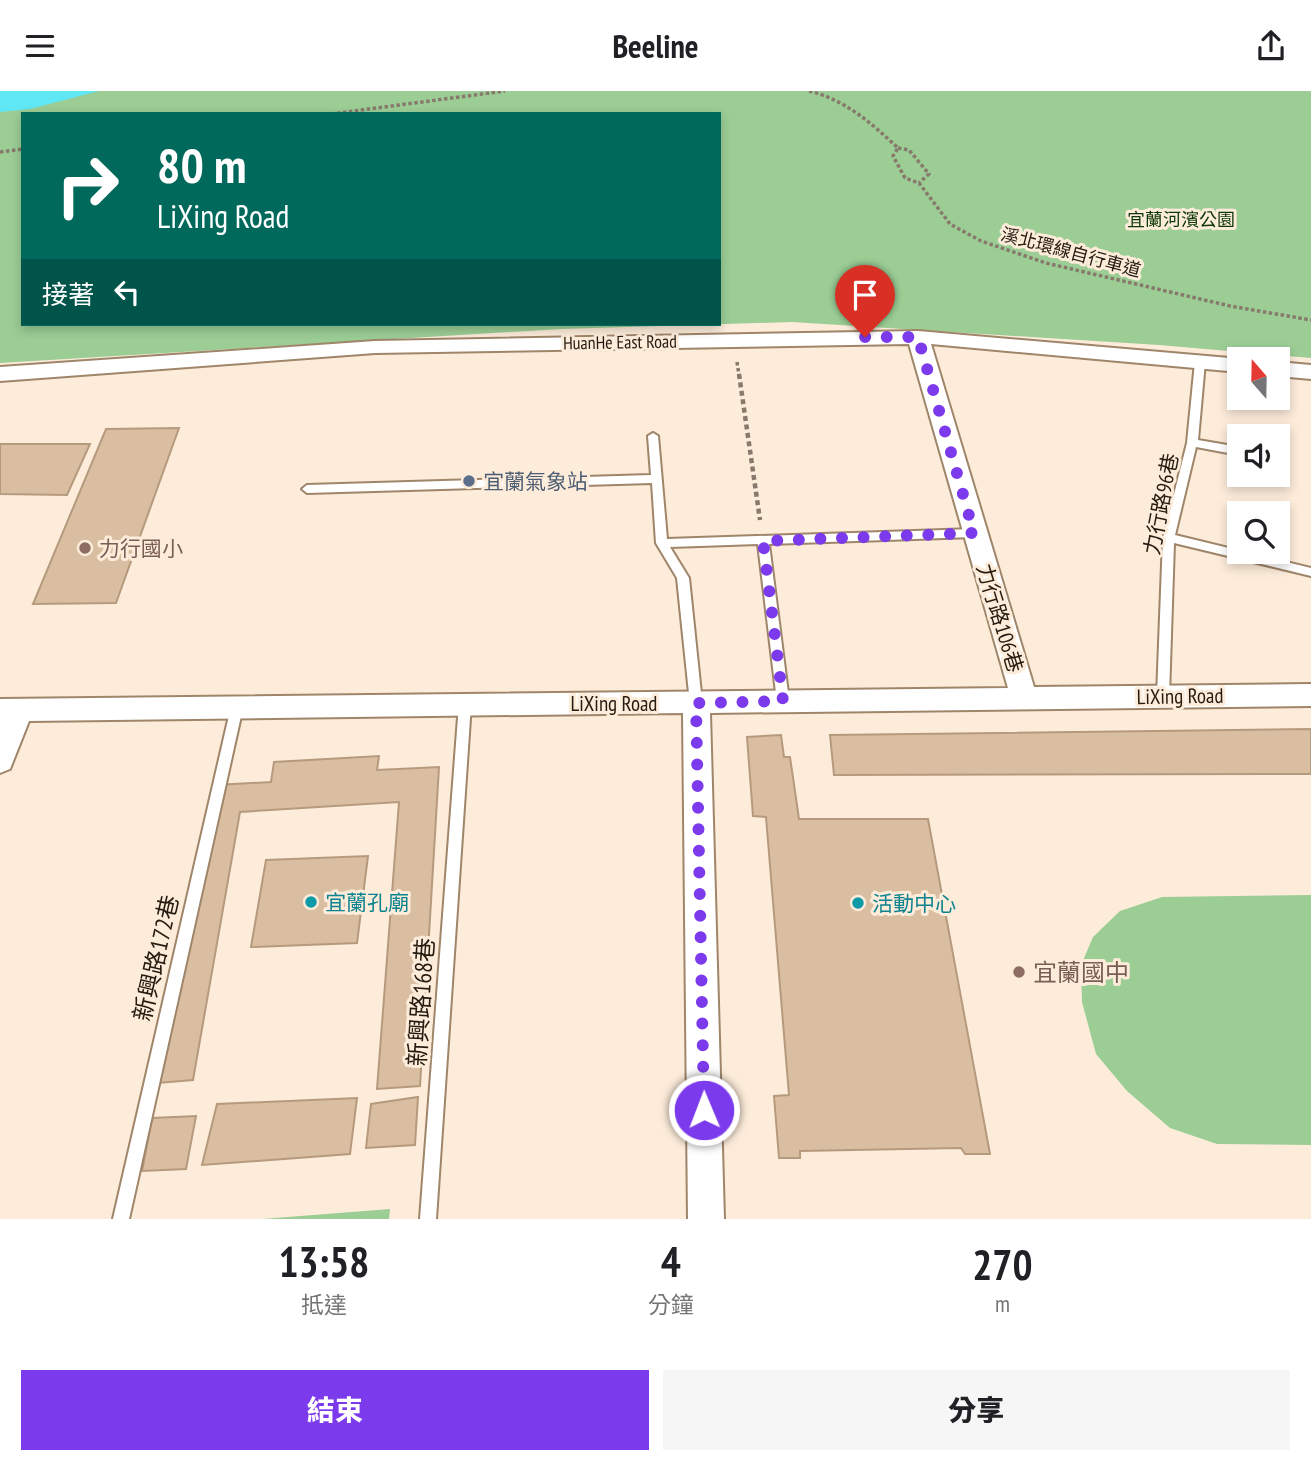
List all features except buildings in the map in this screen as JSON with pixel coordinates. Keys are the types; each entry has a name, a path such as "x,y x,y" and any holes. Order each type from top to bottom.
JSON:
{"street":[{"name":"HuanHe East Road","path":"0,374 374,347 918,337 1227,364"},
{"name":"力行路106巷","path":"918,337 1024,698"},
{"path":"1290,370 1311,372"},
{"name":"LiXing Road","path":"10,710 1311,695"},
{"path":"696,703 706,1219"},
{"path":"0,761 10,710"}],"lane":[{"name":"力行路96巷","path":"1163,696 1169,538 1192,443 1200,362"},
{"path":"653,436 662,543 683,578 696,703"},
{"path":"1192,443 1227,449"},
{"path":"307,489 656,479"},
{"path":"662,543 974,533"},
{"path":"1169,538 1311,572"},
{"path":"763,541 783,701"},
{"name":"新興路168巷","path":"428,1219 465,704"},
{"name":"新興路172巷","path":"121,1219 237,707"}],"path":[{"path":"346,112 505,91"},
{"path":"809,91 829,95 856,109 898,148 909,150 929,174 919,183"},
{"name":"溪北環線自行車道","path":"898,148 893,156 905,178 919,183 950,224 981,241 1059,267 1230,306 1311,320"},
{"path":"0,152 21,149"},
{"path":"734,340 763,541"}],"green space":[{"name":"宜蘭河濱公園","path":"0,91 1311,91 1311,358 1290,356 1290,347 1227,347 1227,351 792,322 721,324 721,112 21,112 21,326 660,326 561,329 0,363"},
{"path":"1311,895 1311,1145 1217,1144 1170,1128 1127,1091 1096,1054 1082,1002 1081,965 1093,937 1120,911 1162,897"},
{"path":"390,1209 389,1219 262,1219"}],"water":[{"path":"0,91 99,91 30,109 0,112"}],"place":[{"name":"宜蘭氣象站","path":"469,481"},
{"name":"力行國小","path":"85,548"},
{"name":"宜蘭孔廟","path":"311,902"},
{"name":"活動中心","path":"858,903"},
{"name":"宜蘭國中","path":"1019,972"}],"route":[{"path":"704,1110 696,703 783,701 763,541 974,533 918,337 865,337"}]}
